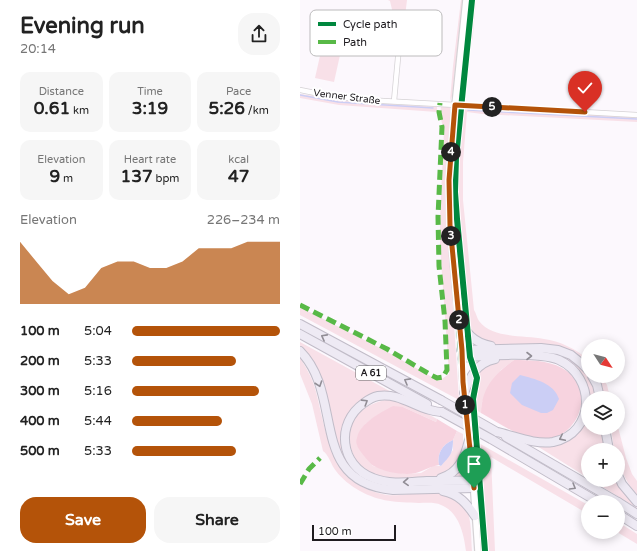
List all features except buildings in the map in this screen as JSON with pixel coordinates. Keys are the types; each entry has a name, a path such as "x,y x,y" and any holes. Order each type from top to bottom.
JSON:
{"highway":[{"path":"458,316 468,334 482,344 500,348"},
{"name":"A 61","path":"300,324 441,400 606,495"},
{"name":"A 61","path":"300,334 491,439 586,495"},
{"path":"462,354 500,348 541,348 558,350 571,355 581,363"},
{"path":"300,350 305,355 316,375 324,398 334,446 342,464 350,473 366,484 381,489 427,485 473,484"},
{"path":"462,354 541,356 558,360 572,368 581,378 587,402 585,413 581,422 574,431 565,438 554,442 544,443 497,432"},
{"path":"464,393 468,382 477,367 488,361 508,356"},
{"path":"442,412 430,410 398,397 377,396 358,406 351,415 345,430 345,447 350,459 361,472 372,478 389,483 427,485 448,492 466,503 475,516"},
{"path":"427,485 451,474 460,466 469,440"},
{"path":"624,487 637,502"},
{"name":"A 61","path":"625,506 637,514"},
{"path":"625,518 637,526"}],"street":[{"path":"466,0 449,180 450,225 478,551"},
{"name":"Venner Straße","path":"394,101 398,56"},
{"name":"Venner Straße","path":"300,90 330,96 394,101 637,115"}],"shaded area":[{"path":"388,0 407,0 406,10 392,10 390,1"},
{"path":"461,0 463,0 452,96 450,101 453,66"},
{"path":"469,0 476,0 465,100 460,97"},
{"path":"320,56 340,56 334,82 315,78"},
{"path":"300,94 360,102 437,107 437,112 339,105 300,98"},
{"path":"441,106 450,108 446,181 447,216 459,400 300,315 300,307 386,351 439,381 449,374 440,246 444,130 440,116"},
{"path":"466,107 637,117 637,122 467,112 463,162 463,200 474,310 478,320 485,327 500,334 544,339 562,344 581,354 581,359 575,354 493,344 480,340 466,325 463,316 453,194 453,158 457,115 460,109"},
{"path":"300,342 395,394 383,393 348,415 346,455 378,483 365,482 343,461 326,402 300,349"},
{"path":"522,351 550,351 570,358 581,368 581,383 591,383 595,391 582,391 573,367"},
{"path":"300,358 314,384 327,437 337,462 343,472 359,485 382,494 396,495 440,493 450,495 458,499 465,506 469,516 472,551 466,551 460,524 447,508 436,503 395,502 367,495 353,487 338,474 323,451 312,404 300,374"},
{"path":"497,360 514,360 501,370 482,402 481,413 470,406 470,388 474,375 477,371"},
{"path":"514,360 532,360 550,363 562,368 573,377 580,389 581,401 579,414 572,425 563,433 550,439 536,439 514,432 481,413 484,396 490,382"},
{"path":"599,383 606,383 608,391 603,391"},
{"path":"390,399 407,403 437,419 436,422 403,407 372,418 361,429 358,436 357,445 373,466 406,474 421,473 433,466 441,466 453,450 453,440 457,431 463,434 462,455 459,463 441,476 426,479 394,478 375,474 369,472 359,464 349,442 349,434 352,425 360,412 368,406"},
{"path":"393,406 403,407 436,422 437,419 457,431 453,440 446,444 441,450 439,465 412,474 394,473 374,466 362,453 356,442 362,428 371,419"},
{"path":"581,422 581,435 604,435 606,443 581,443 581,474 537,446 549,446 575,434"},
{"path":"612,435 620,435 622,443 613,443"},
{"path":"477,442 581,501 581,510 491,457 495,551 486,551"},
{"path":"625,454 632,474 637,481 637,495 625,478"},
{"path":"463,466 465,466 466,477 454,479 453,477"},
{"path":"602,487 623,487 637,505 637,508 625,501 625,495 616,495"},
{"path":"625,526 637,534 637,544 625,537"}],"water":[{"path":"520,375 543,382 553,389 559,399 553,410 547,413 541,413 522,405 510,393 512,383"},
{"path":"453,440 452,449 447,460 441,466 439,465 441,450 446,444"}],"waterway":[{"path":"300,95 338,102 433,108"},
{"path":"468,110 637,119"}],"marked path":[{"path":"300,305 387,349 431,375 437,378 443,377 447,370 445,321 439,266 438,217 442,127 439,112 440,103"},
{"path":"300,484 309,469 320,458"}],"cycle path":[{"path":"472,0 456,158 455,192 470,357 477,378 473,399 485,551"},
{"path":"455,273 469,440"}],"route":[{"path":"474,488 463,382 462,350 450,225 449,180 455,105 462,104 585,112"}]}
